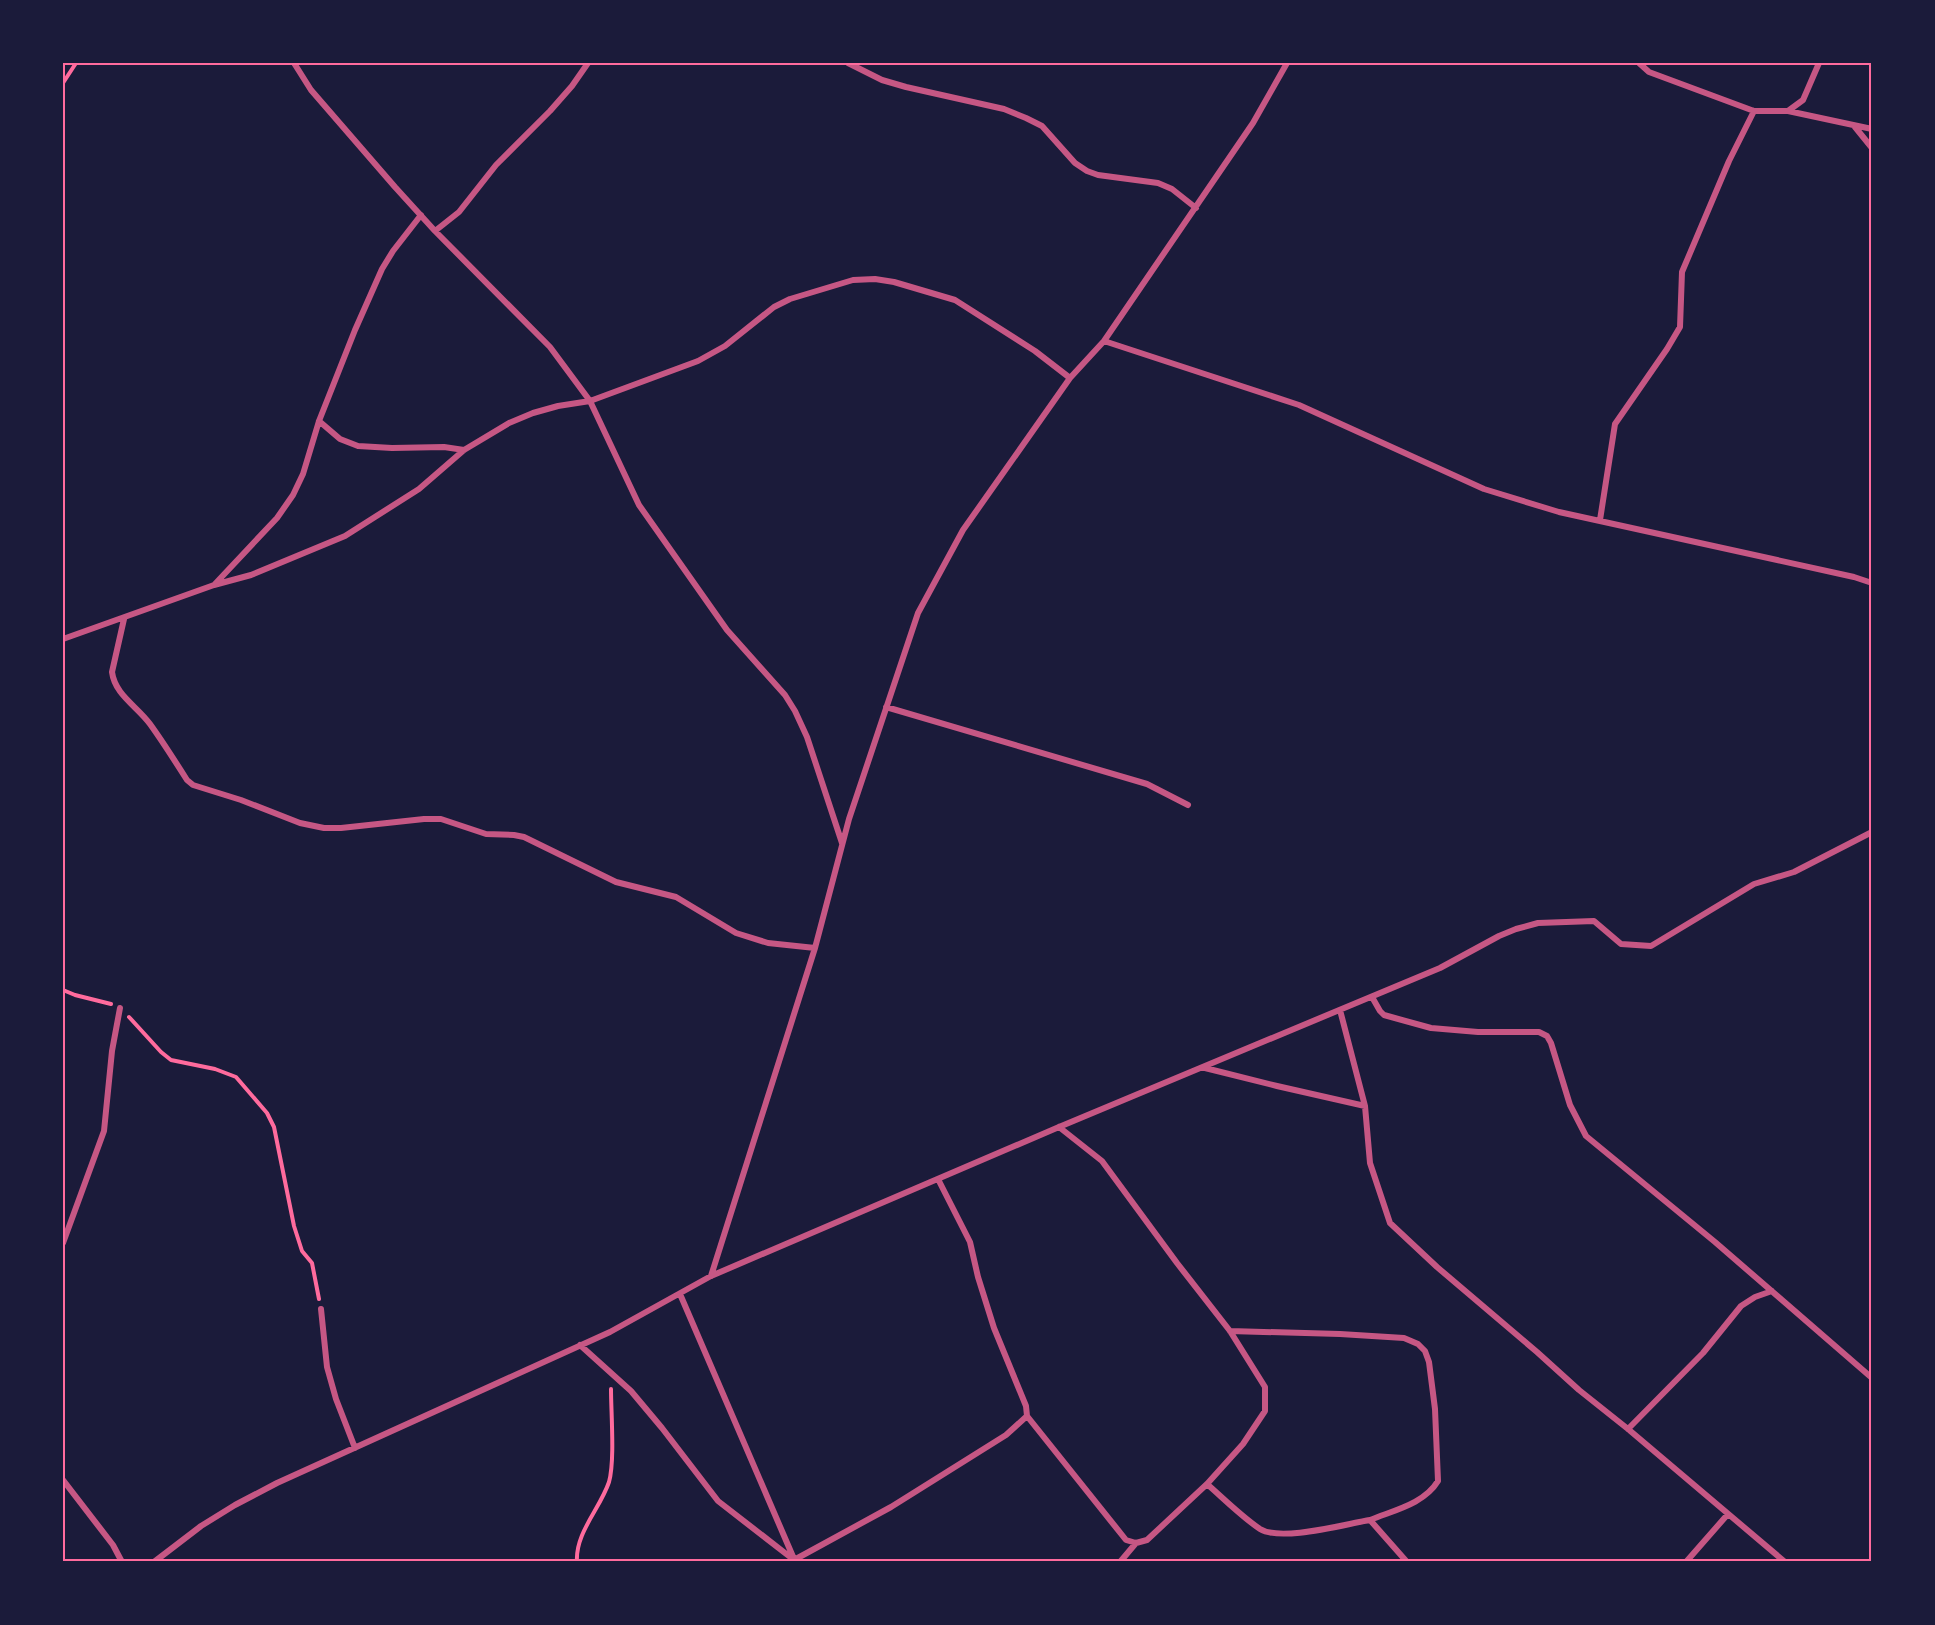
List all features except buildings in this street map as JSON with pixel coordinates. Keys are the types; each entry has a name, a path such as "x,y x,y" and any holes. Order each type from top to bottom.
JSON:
{"street":[{"path":"294,63 312,90 435,231 550,346 590,401 639,505 727,630 785,695 795,711 807,737 842,844"},
{"path":"435,231 459,212 496,165 558,103 588,63"},
{"path":"848,63 890,82 1005,109 1042,126 1076,163 1087,171 1098,176 1158,183 1172,189 1196,208"},
{"path":"711,1276 815,948 842,844 918,613 963,530 1070,378 1104,341 1253,123 1287,63"},
{"path":"1639,63 1648,72 1754,111 1788,111 1872,129"},
{"path":"1788,111 1803,100 1819,63"},
{"path":"1600,520 1615,424 1680,327 1682,272 1729,161 1754,111"},
{"path":"1855,127 1872,148"},
{"path":"214,585 277,518 293,495 303,474 319,421 382,269 421,214"},
{"path":"63,639 214,585 251,575 345,537 419,489 464,450 509,423 533,412 590,401 698,361 725,346 774,307 790,299 853,280 875,279 921,288 955,300 1035,351 1070,378"},
{"path":"1104,341 1299,405 1484,489 1559,512 1854,577 1872,583"},
{"path":"319,421 340,439 358,446 444,447 464,450"},
{"path":"124,619 111,672 112,679 122,695 149,723 187,780 193,785 241,800 300,823 324,828 441,819 486,834 524,837 616,882 676,897 736,933 768,943 815,948"},
{"path":"886,707 1147,784 1188,805"},
{"path":"154,1562 201,1526 277,1483 610,1332 711,1276 1059,1127 1440,968 1499,936 1538,923 1594,921 1621,944 1651,946 1754,884 1794,872 1872,832"},
{"path":"1372,997 1384,1015 1431,1028 1478,1032 1539,1032 1546,1035 1551,1043 1570,1105 1586,1136 1772,1291 1872,1378"},
{"path":"63,1243 104,1131 112,1051 120,1008"},
{"path":"1340,1010 1365,1106 1370,1163 1390,1223 1437,1267 1579,1390 1785,1562"},
{"path":"1204,1068 1365,1106"},
{"path":"938,1179 970,1242 994,1328 1026,1406 1027,1416 1126,1540 1136,1543 1147,1540 1207,1484 1243,1444 1265,1411 1265,1387 1230,1331 1102,1161 1059,1127"},
{"path":"1628,1429 1703,1353 1741,1306 1755,1297 1772,1291"},
{"path":"680,1294 795,1561"},
{"path":"321,1309 327,1367 336,1399 355,1448"},
{"path":"1207,1484 1261,1530 1274,1534 1291,1534 1370,1520 1424,1497 1432,1491 1438,1481 1436,1409 1429,1362 1425,1351 1418,1344 1404,1338 1230,1331"},
{"path":"580,1345 637,1398 718,1501 795,1561"},
{"path":"795,1561 891,1507 1006,1435 1027,1416"},
{"path":"63,1480 112,1545 122,1562"},
{"path":"1686,1562 1728,1514"},
{"path":"1370,1520 1407,1562"},
{"path":"1120,1562 1136,1543"}],"path":[{"path":"63,83 76,63"},
{"path":"63,990 120,1008 160,1053 171,1060 214,1069 236,1077 267,1113 274,1127 294,1226 302,1251 312,1263 321,1309"},
{"path":"578,1562 578,1545 610,1479 611,1374"}]}
